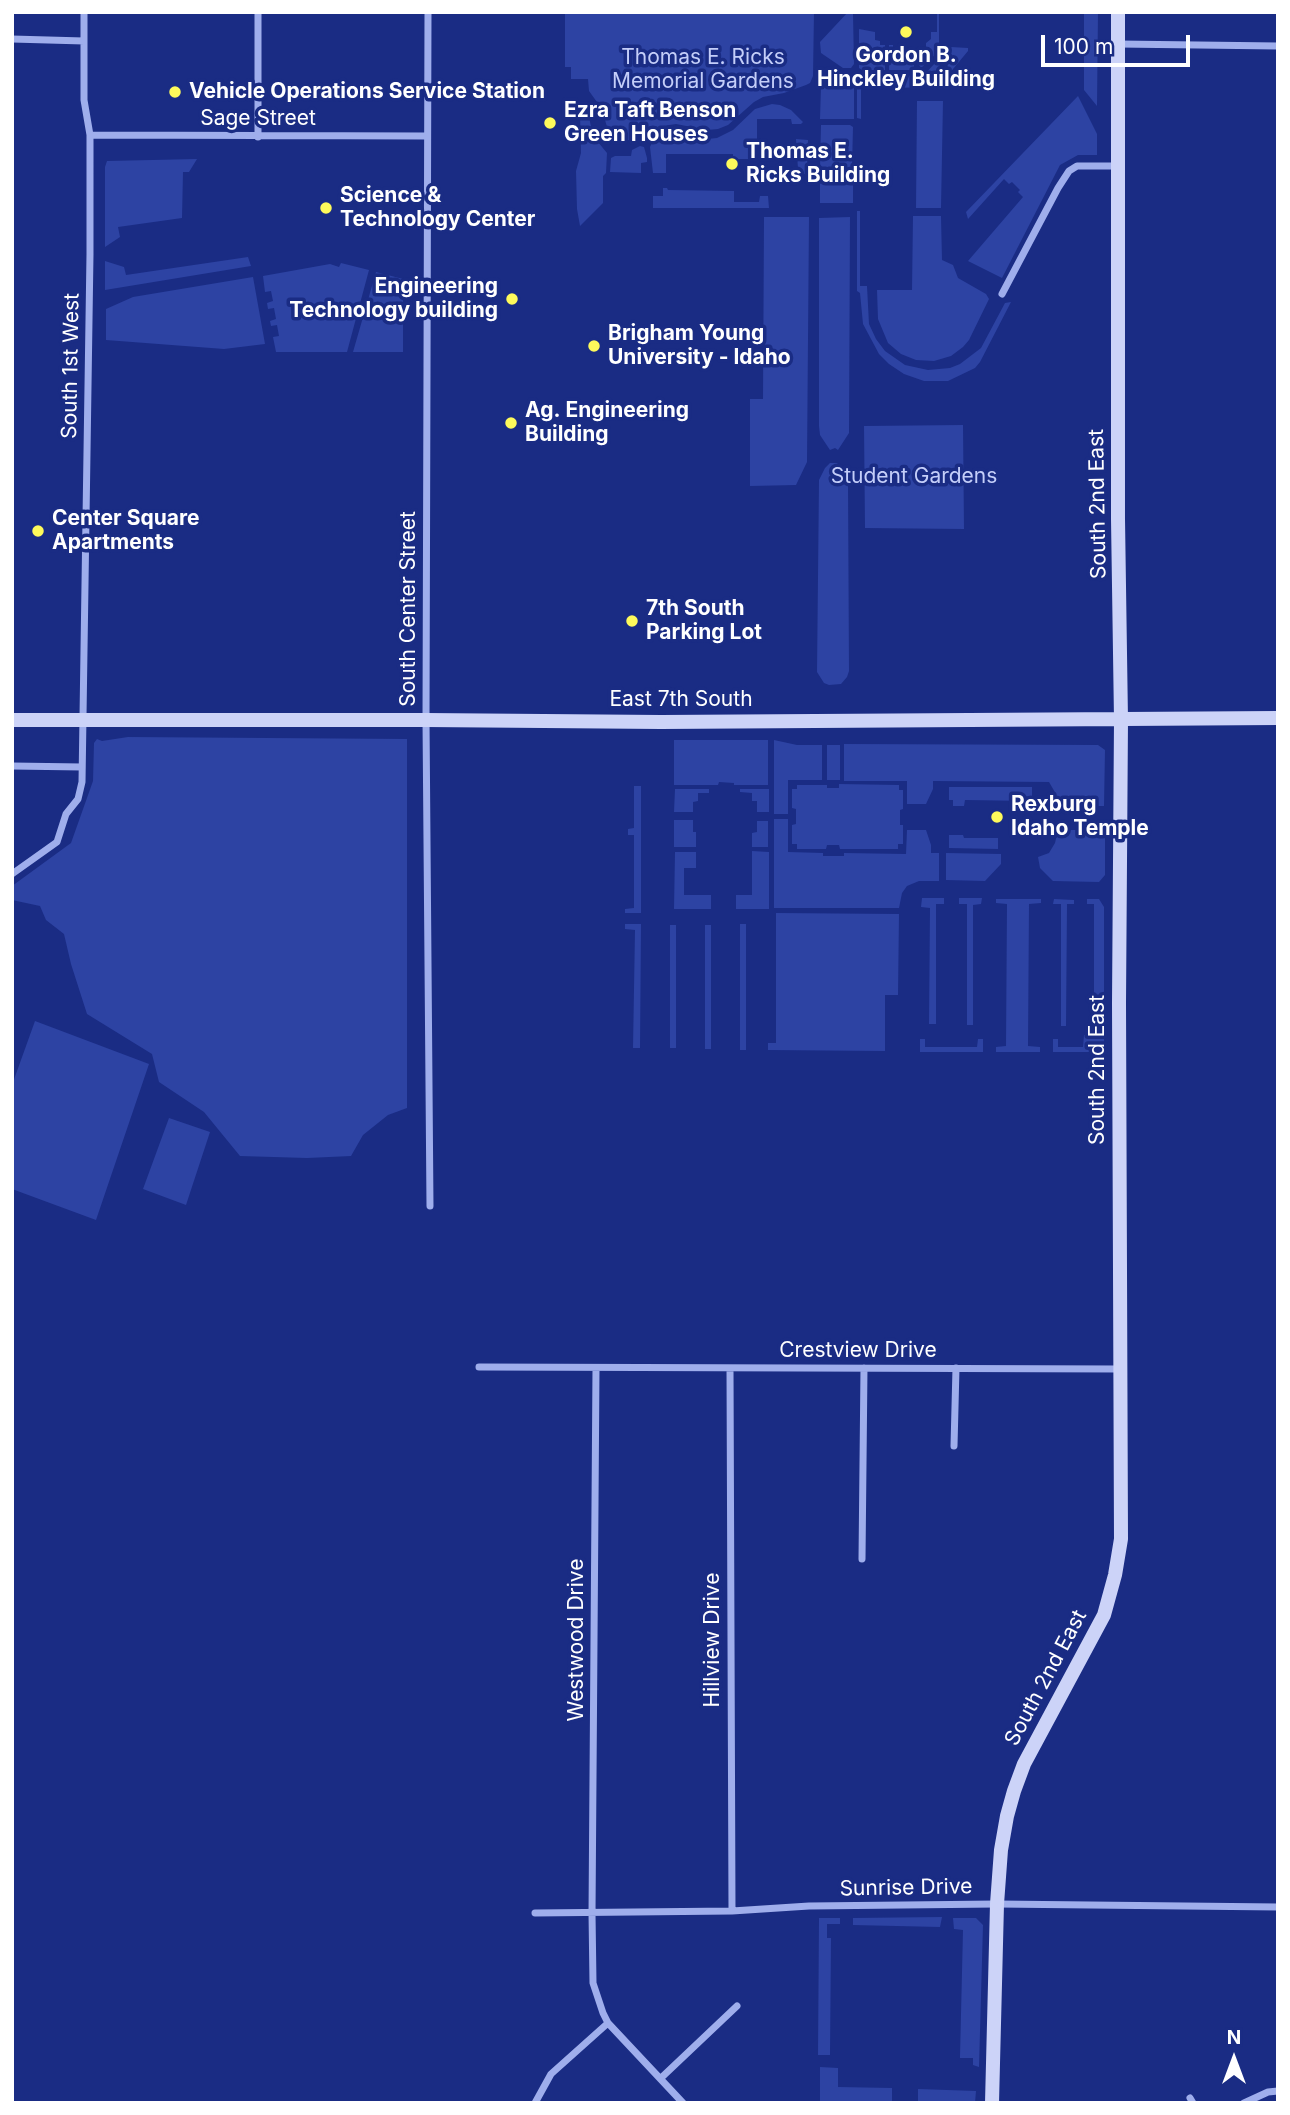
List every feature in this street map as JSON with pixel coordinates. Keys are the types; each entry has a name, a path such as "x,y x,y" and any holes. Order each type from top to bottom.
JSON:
{"main road":[{"name":"South 2nd East","path":"992,2103 997,1904 1007,1816 1014,1791 1035,1743 1104,1615 1121,1539 1118,12"},
{"name":"East 7th South","path":"12,720 647,722 1278,718"}],"street":[{"name":"South 1st West","path":"12,874 57,842 66,814 79,799 82,767 90,254 90,135 84,100 84,12"},
{"path":"258,12 258,137"},
{"name":"South Center Street","path":"428,12 426,720 430,1206"},
{"path":"12,39 84,41"},
{"path":"1118,44 1278,46"},
{"name":"Sage Street","path":"90,135 426,136"},
{"path":"1002,294 1069,171 1077,166 1117,166"},
{"path":"12,766 82,767"},
{"name":"Crestview Drive","path":"479,1367 1120,1369"},
{"name":"Westwood Drive","path":"597,1367 593,1983 608,2022"},
{"name":"Hillview Drive","path":"730,1368 732,1911"},
{"path":"862,1559 864,1368"},
{"path":"954,1446 956,1368"},
{"name":"Sunrise Drive","path":"536,1913 997,1904 1278,1907"},
{"path":"661,2078 737,2006"},
{"path":"535,2103 551,2074 608,2022 683,2103"},
{"path":"1244,2103 1268,2092 1278,2091"}],"green space":[{"name":"Thomas E. Ricks Memorial Gardens","path":"565,12 814,12 813,76 806,85 754,102 728,125 718,129 707,130 676,124 663,126 640,138 623,140 617,138 607,127 602,109 589,91 588,79 571,79 571,67 565,67"},
{"path":"848,12 853,14 854,64 851,68 843,68 821,53 820,42"},
{"path":"937,12 939,51 921,68 919,49 926,49 931,32 937,32"},
{"path":"1084,12 1098,12 1097,106 1084,90"},
{"path":"859,29 875,32 875,40 880,41 880,45 885,45 885,70 859,68"},
{"path":"889,45 893,45 893,52 914,52 914,70 889,70"},
{"path":"951,47 968,48 968,51 948,75 947,52"},
{"path":"940,61 939,81 934,87 889,88 889,75 923,76"},
{"path":"842,75 854,75 854,119 820,119 821,86"},
{"path":"857,75 885,75 885,87 861,88 861,119 857,118"},
{"path":"1078,96 1097,134 1097,155 1078,155 1060,165 1002,278 968,261 1023,197 1012,182 1009,184 1004,179 968,219 966,212"},
{"path":"917,101 943,101 941,208 916,208"},
{"path":"772,104 791,110 803,122 792,124 791,119 757,119 757,159 733,159 733,154 666,154 666,173 653,173 650,147 654,138 669,134 698,140 717,138 733,130 755,109"},
{"path":"580,114 589,117 593,136 607,153 606,173 603,176 603,203 580,226 576,171 581,153"},
{"path":"821,125 853,127 852,168 820,168"},
{"path":"796,139 808,140 807,174 795,171 798,169"},
{"path":"644,147 647,158 647,162 641,163 641,173 610,172 611,158 631,156 632,150"},
{"path":"197,159 189,172 183,172 182,218 118,227 120,237 105,247 107,161"},
{"path":"820,174 853,174 853,203 820,203"},
{"path":"663,188 734,191 734,202 759,202 760,196 768,196 769,208 653,208 653,196 663,196"},
{"path":"857,211 860,211 860,286 867,286 869,324 885,351 905,365 928,370 960,364 981,348 1005,303 1011,302 975,368 948,381 924,381 904,374 879,354 863,324 860,293 857,291"},
{"path":"913,216 941,216 942,260 953,265 958,278 986,294 989,299 963,347 951,356 934,361 916,360 901,354 888,343 878,319 877,290 912,290"},
{"path":"764,217 809,217 807,462 796,485 750,486 750,399 763,399"},
{"path":"850,217 849,433 838,450 830,450 820,435 819,426 819,218"},
{"path":"248,257 251,266 105,290 105,261 124,267 126,275"},
{"path":"341,263 369,270 347,352 276,352 273,337 279,336 277,325 271,326 270,321 276,319 274,308 268,309 267,303 273,301 271,291 265,292 263,276 330,264 339,267"},
{"path":"376,272 403,279 403,352 353,352"},
{"path":"253,277 265,344 224,349 106,340 106,309 133,297"},
{"name":"Student Gardens","path":"963,425 964,529 865,528 864,426"},
{"path":"830,463 837,463 843,468 848,482 849,671 841,684 829,685 824,683 817,672 819,480"},
{"path":"128,737 407,739 407,1108 388,1115 363,1135 351,1156 240,1156 204,1112 159,1082 152,1054 87,1014 64,934 46,920 40,906 12,900 12,886 71,843 93,781 94,743 97,739 102,741"},
{"path":"674,740 768,740 768,785 719,782 718,785 674,785"},
{"path":"774,740 797,745 822,745 822,780 788,780 788,814 774,814"},
{"path":"844,744 1098,745 1105,750 1104,806 1058,806 1056,794 1049,782 933,781 933,789 926,804 907,804 907,781 844,781"},
{"path":"827,745 840,745 840,780 827,780"},
{"path":"839,784 899,785 899,790 903,790 900,825 903,825 903,844 898,844 898,849 840,849 839,845 827,845 826,849 797,849 797,844 792,844 792,825 796,824 796,809 792,808 792,789 797,789 797,785 827,785 827,788 839,788"},
{"path":"634,786 641,786 641,913 625,913 625,909 634,908 634,835 628,835 628,829 634,828"},
{"path":"949,787 1032,787 1032,801 965,800 964,806 953,806 953,800 949,800"},
{"path":"675,789 709,789 709,793 698,793 698,801 693,802 693,812 674,812"},
{"path":"740,789 769,789 769,812 757,812 757,801 752,801 752,793 740,792"},
{"path":"774,819 788,819 788,852 823,853 823,856 844,856 844,853 906,854 907,830 926,830 931,853 939,853 939,881 919,881 907,886 902,893 899,908 774,908"},
{"path":"674,820 693,820 696,847 674,847"},
{"path":"757,821 768,821 768,847 752,847 752,833 757,832"},
{"path":"1058,830 1105,830 1105,875 1099,882 1053,881 1040,868 1038,857 1049,853"},
{"path":"949,835 998,838 998,849 949,848"},
{"path":"752,851 769,852 769,909 736,909 736,895 752,895"},
{"path":"675,852 696,852 696,868 684,868 684,895 711,895 711,909 674,909"},
{"path":"946,853 1001,854 1001,864 985,881 946,880"},
{"path":"922,898 944,898 944,904 936,904 936,1024 929,1024 930,908 921,907"},
{"path":"959,898 982,898 981,904 973,905 973,1025 967,1025 967,904 959,904"},
{"path":"996,899 1041,899 1041,903 1029,904 1028,1046 1040,1047 1040,1052 996,1052 996,1047 1006,1046 1007,904 996,903"},
{"path":"1054,899 1074,900 1074,904 1067,904 1066,1026 1061,1026 1061,904 1053,904"},
{"path":"1087,899 1099,899 1104,907 1104,1044 1098,1052 1053,1052 1053,1039 1058,1039 1058,1047 1083,1047 1084,1035 1094,1034 1094,904 1087,904"},
{"path":"776,913 899,914 898,995 885,995 885,1051 768,1050 768,1043 776,1043"},
{"path":"625,924 641,924 640,1048 633,1048 635,930 625,929"},
{"path":"740,924 746,924 746,1050 740,1050"},
{"path":"670,925 676,925 676,1048 670,1048"},
{"path":"705,925 711,925 711,1049 705,1049"},
{"path":"35,1021 149,1064 96,1220 12,1189 12,1085"},
{"path":"920,1039 925,1039 925,1047 977,1047 978,1039 983,1039 983,1052 920,1052"},
{"path":"169,1118 210,1132 186,1205 143,1189"},
{"path":"942,1917 940,1927 853,1925 853,1918"},
{"path":"819,1918 840,1918 840,1924 827,1924 827,1938 831,1938 830,2055 818,2055"},
{"path":"953,1918 976,1918 983,1925 979,2067 973,2065 973,2058 960,2058 963,1930 954,1929"},
{"path":"820,2067 838,2068 838,2087 892,2088 892,2103 820,2103"},
{"path":"918,2089 976,2091 975,2103 918,2103"}],"place":[{"name":"Gordon B. Hinckley Building","path":"906,32"},
{"name":"Vehicle Operations Service Station","path":"175,92"},
{"name":"Ezra Taft Benson Green Houses","path":"550,123"},
{"name":"Thomas E. Ricks Building","path":"732,164"},
{"name":"Science & Technology Center","path":"326,208"},
{"name":"Engineering Technology building","path":"512,299"},
{"name":"Brigham Young University - Idaho","path":"594,346"},
{"name":"Ag. Engineering Building","path":"511,423"},
{"name":"Center Square Apartments","path":"38,531"},
{"name":"7th South Parking Lot","path":"632,621"},
{"name":"Rexburg Idaho Temple","path":"997,817"}]}
